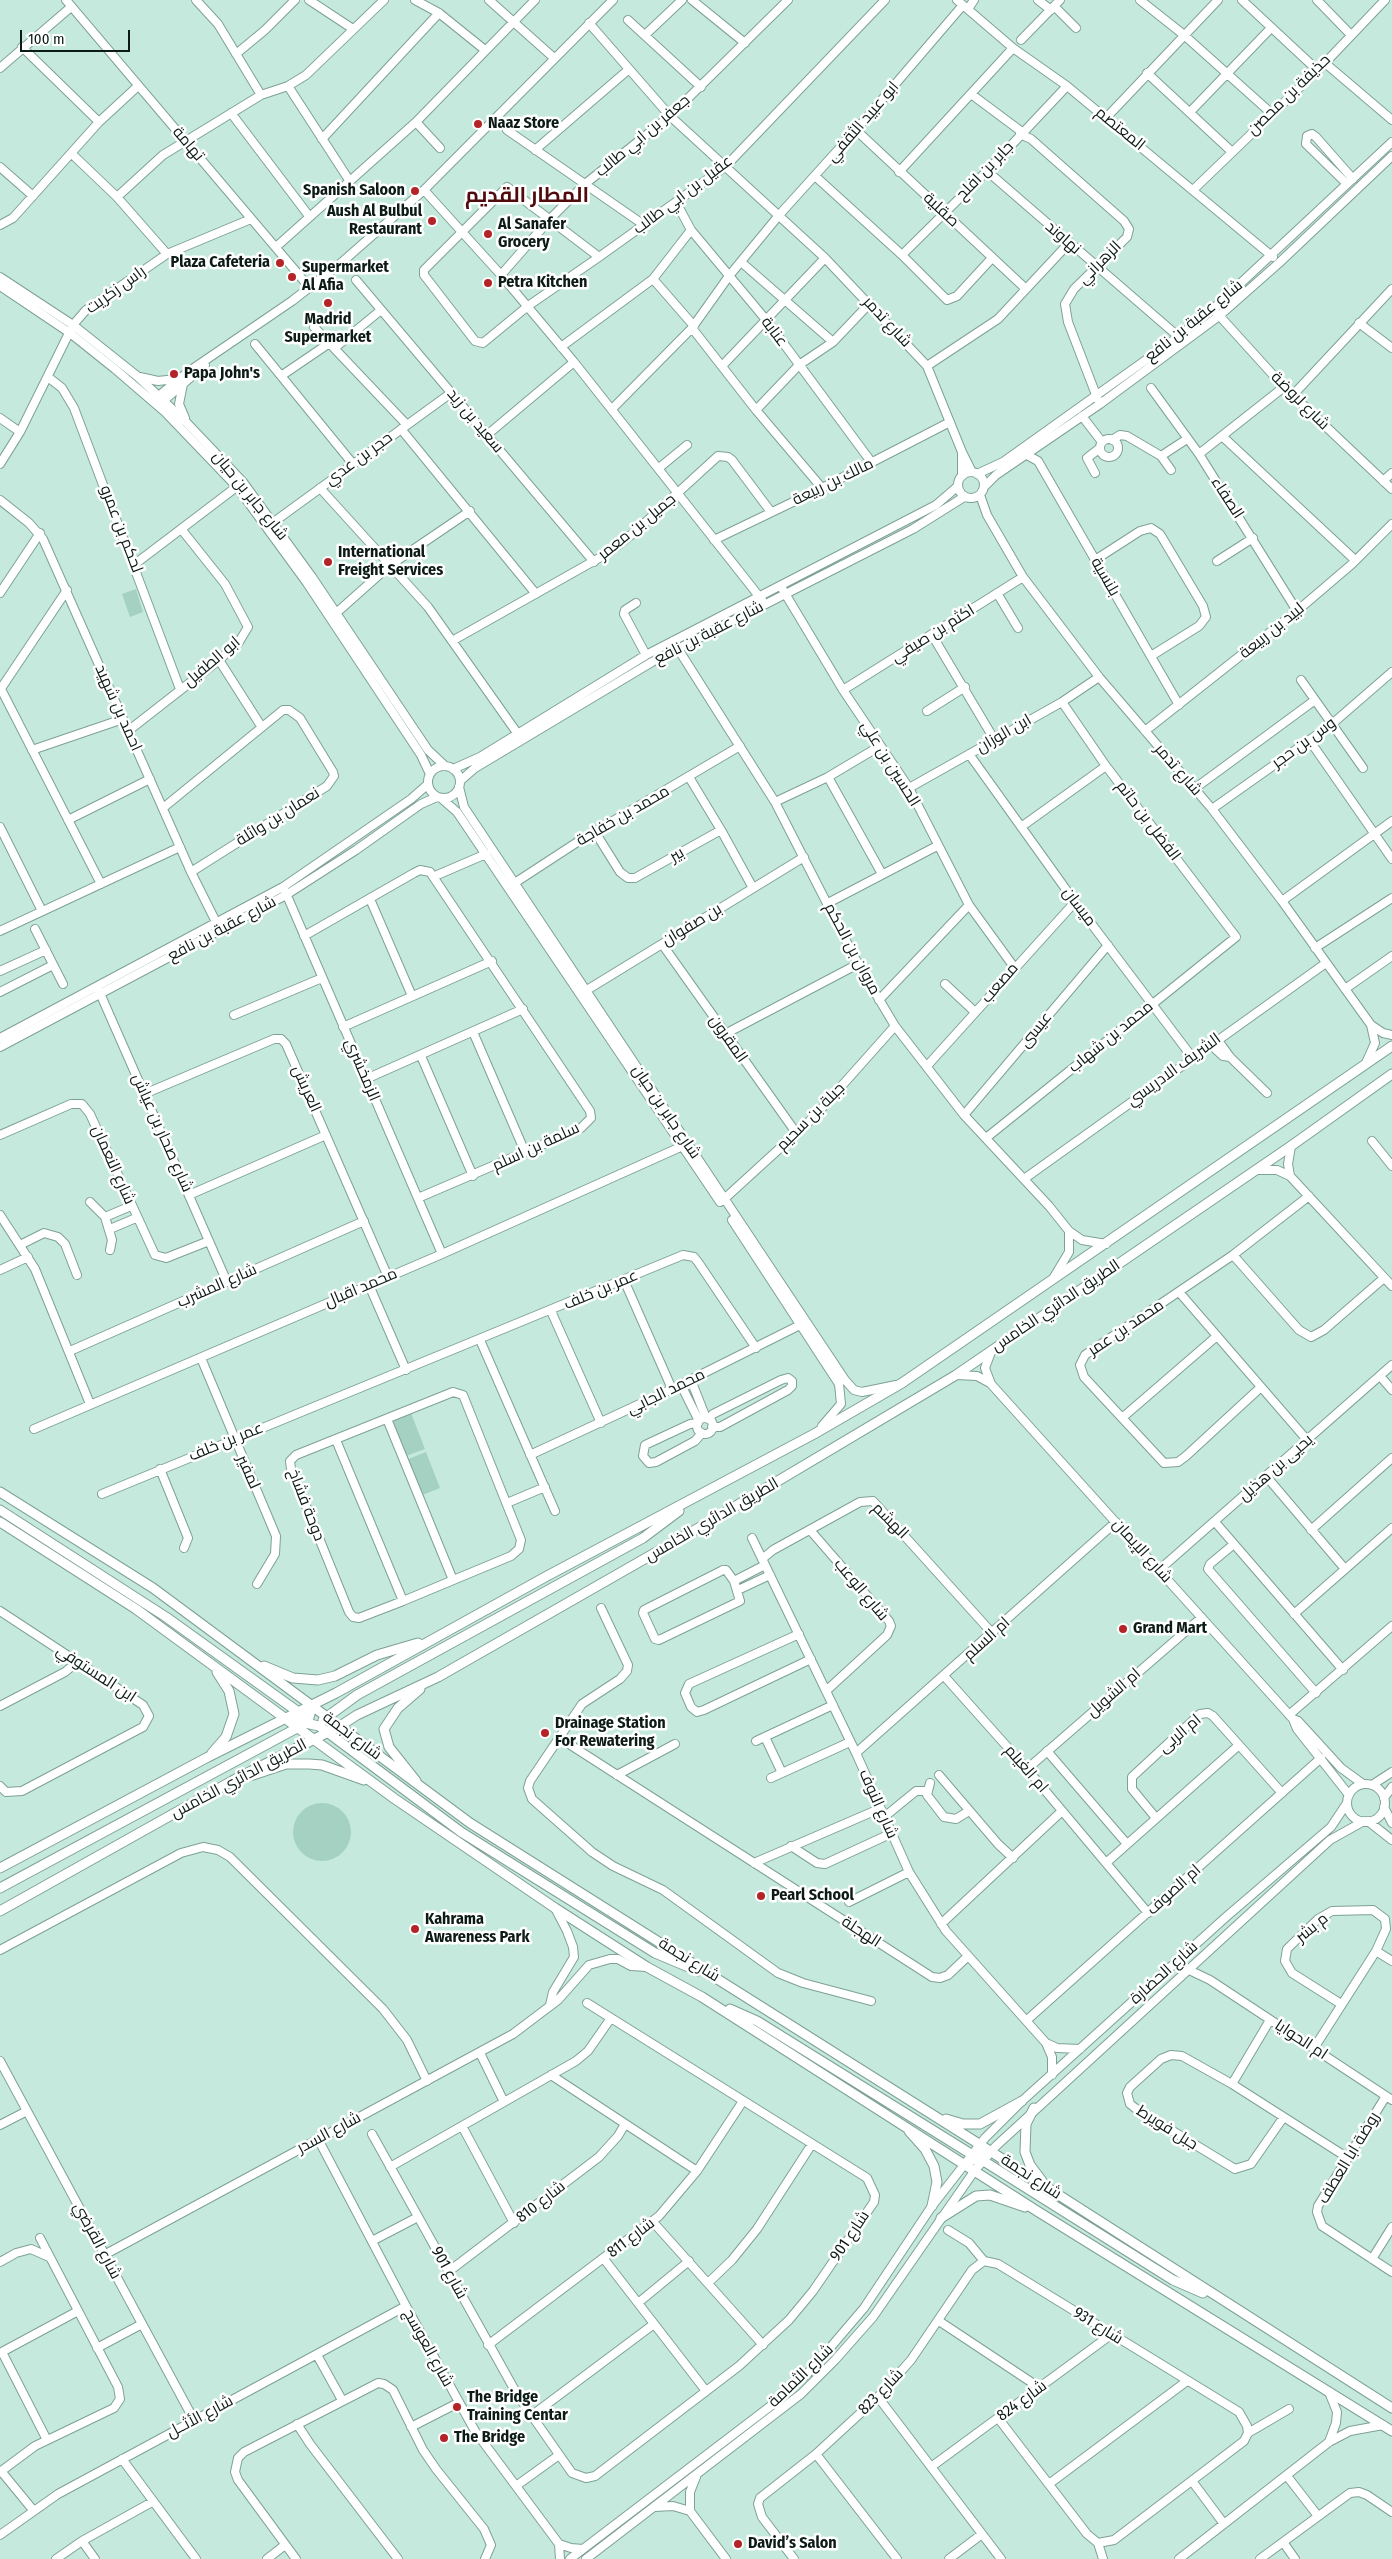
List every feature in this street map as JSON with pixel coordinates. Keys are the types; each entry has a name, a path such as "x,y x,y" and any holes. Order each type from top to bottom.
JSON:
{"main road":[{"name":"الطريق الدائري الخامس","path":"0,1868 208,1757 312,1706 430,1639 814,1434 902,1383 1108,1244 1392,1046"},
{"name":"الطريق الدائري الخامس","path":"0,1912 232,1781 340,1726 357,1715 438,1677 709,1522 956,1375 1291,1146 1392,1074"},
{"name":"شارع نجمة","path":"0,1492 153,1588 254,1662 312,1706 327,1732 477,1842 655,1953 721,1980"},
{"path":"314,1739 322,1721 357,1695 643,1538 695,1498"},
{"path":"0,1510 166,1617 298,1713 303,1723"},
{"name":"شارع نجمة","path":"0,1522 136,1609 284,1719 303,1723 314,1739 375,1784 554,1908 647,1967 702,1997 1038,2211 1392,2431"},
{"path":"254,1662 293,1678 318,1680 341,1674 388,1651 430,1639"},
{"path":"208,1757 226,1737 234,1714 229,1691 212,1666"},
{"path":"420,1788 389,1747 384,1729 388,1720 404,1702 438,1677"},
{"path":"303,1723 312,1706"},
{"path":"0,1888 303,1723 322,1721 340,1726"},
{"name":"شارع نجمة","path":"340,1726 420,1788 470,1823 1050,2188 1392,2408"},
{"path":"232,1781 286,1764 309,1764 322,1765 375,1784"},
{"path":"702,1997 757,2021 971,2154 979,2155 991,2151"},
{"path":"936,2116 963,2124 980,2124 1022,2101"},
{"path":"1034,2108 1026,2124 1025,2152 1036,2174 1050,2188"},
{"path":"900,2122 925,2149 934,2166 936,2182 932,2206"},
{"path":"964,2163 982,2160 1173,2280 1231,2306"},
{"path":"941,2218 971,2198 983,2196 998,2197 1038,2211"}],"street":[{"path":"196,0 206,3 261,95"},
{"path":"236,54 265,30 295,0"},
{"path":"308,0 353,29"},
{"path":"117,197 148,167 186,141 261,95 288,86 315,67 384,0"},
{"path":"415,0 439,13 485,50"},
{"path":"489,0 554,58"},
{"path":"276,247 416,122 485,50 514,24 535,0"},
{"path":"158,401 222,350 310,288 424,190 613,0"},
{"path":"645,35 682,0"},
{"path":"692,0 745,43"},
{"name":"جعفر بن ابي طالب","path":"501,275 550,219 585,184 670,116 788,0"},
{"name":"عقيل بن ابي طالب","path":"528,306 726,166 885,0"},
{"name":"ابو عبيد الثقفي","path":"780,214 856,130 963,5 974,0"},
{"path":"1038,0 1052,8 1076,28"},
{"path":"1021,40 1060,0"},
{"path":"1140,0 1184,35 1271,113"},
{"path":"1106,118 1147,72 1218,0"},
{"path":"1242,0 1316,69"},
{"path":"1317,0 1351,35"},
{"name":"حذيفة بن محصن","path":"1193,190 1231,151 1325,62 1385,0"},
{"path":"0,68 68,3"},
{"name":"تهامة","path":"68,3 310,288"},
{"name":"المعتصم","path":"963,5 1013,48 1066,86 1106,118 1279,263"},
{"path":"322,139 439,13"},
{"path":"628,20 701,87"},
{"name":"شارع تدمر","path":"589,23 670,116 780,214 870,303 928,366 962,452 975,473"},
{"path":"1190,112 1271,28"},
{"path":"22,47 99,122"},
{"path":"899,172 1013,48"},
{"path":"1325,62 1392,120"},
{"path":"535,150 628,70"},
{"path":"1147,72 1231,151"},
{"path":"0,225 14,218 99,122 138,86"},
{"path":"288,86 349,180"},
{"name":"جابر بن افلح","path":"902,255 987,171 1066,86"},
{"name":"الزهراني","path":"971,94 1021,134 1031,139 1128,224 1129,233 1126,237 1098,268 1068,296 1065,313 1098,400"},
{"path":"231,113 309,216"},
{"path":"416,122 440,148"},
{"path":"507,130 644,225"},
{"name":"صقلية","path":"856,130 1026,289"},
{"path":"1312,134 1316,136 1350,182 1306,144 1307,136 1312,134"},
{"name":"شارع عقبة بن نافع","path":"984,487 996,475 1082,416 1098,400 1213,309 1392,142"},
{"path":"72,154 117,197 167,254"},
{"name":"شارع عقبة بن نافع","path":"975,473 1003,462 1185,343 1279,263 1392,156"},
{"path":"0,167 33,196"},
{"name":"نهاوند","path":"987,171 1185,343"},
{"path":"815,176 902,255 944,298 950,300 992,258"},
{"path":"528,306 484,343 476,341 424,275 424,270 507,187 599,257"},
{"path":"424,190 528,306 659,468 677,494 762,600"},
{"name":"عنابة","path":"676,202 691,230 767,321 872,463"},
{"path":"612,410 661,362 693,327 729,276 780,214"},
{"name":"راس زكريت","path":"0,464 20,432 73,325 91,306 167,254 251,219"},
{"path":"561,347 653,278 691,230"},
{"path":"928,366 998,319 1070,243"},
{"path":"722,366 767,321 825,258"},
{"path":"741,262 834,342"},
{"name":"شارع جابر بن حيان","path":"0,277 18,293 186,422 240,485 270,524 428,750 449,768"},
{"path":"653,278 756,410 822,488"},
{"name":"سعيد بن زيد","path":"356,280 594,562"},
{"name":"شارع جابر بن حيان","path":"0,286 18,293 73,325 137,376 158,401 240,485"},
{"path":"1293,395 1392,289"},
{"path":"756,410 799,365 834,342 870,303"},
{"name":"شارع لروضة","path":"1213,309 1284,387 1392,489"},
{"path":"281,376 333,344 381,310"},
{"path":"1359,323 1392,348"},
{"path":"314,327 333,344 404,427 536,594"},
{"path":"254,344 353,464"},
{"path":"487,435 574,362"},
{"path":"137,376 158,381 181,382"},
{"name":"لحكم بن عمرو","path":"48,377 62,388 74,408 135,564 180,689"},
{"path":"181,382 179,404 186,422"},
{"path":"1200,454 1284,387"},
{"name":"الصفاء","path":"1152,388 1187,439 1200,454 1298,611"},
{"name":"حجر بن عدي","path":"270,524 451,393"},
{"path":"1082,416 1101,445 1104,456 1113,456 1117,447 1112,440"},
{"path":"0,418 20,432"},
{"name":"مالك بن ربيعة","path":"714,540 872,463 950,422"},
{"path":"1095,472 1087,458 1101,445 1120,435 1127,436 1161,456 1172,470"},
{"path":"1222,436 1355,560"},
{"path":"1161,456 1187,439"},
{"path":"659,468 687,445"},
{"name":"شارع تدمر","path":"962,452 962,476"},
{"name":"بلنسية","path":"1027,455 1038,461 1179,705"},
{"name":"جميل بن معمر","path":"452,641 594,562 636,531 714,459 723,456 732,460 771,512"},
{"path":"975,473 983,479 984,487 972,497 958,486 962,476 975,473"},
{"path":"1383,481 1392,473"},
{"path":"135,564 240,485"},
{"name":"شارع عقبة بن نافع","path":"449,768 471,762 520,736 675,644 762,600 781,586 922,513 947,498 958,486"},
{"path":"320,488 428,608 520,736"},
{"name":"شارع تدمر","path":"972,497 987,515 1023,576 1098,678 1212,809 1282,901 1371,1026"},
{"name":"شارع عقبة بن نافع","path":"762,600 786,594 972,497"},
{"name":"احمد بن شهيد","path":"0,500 40,534 67,590 191,872 218,926"},
{"path":"334,615 389,566 470,511"},
{"name":"لبيد بن ربيعة","path":"1145,731 1298,611 1392,524"},
{"path":"1095,560 1140,531 1151,528 1160,534 1203,606 1206,617 1199,626 1151,656"},
{"name":"ابو الطفيل","path":"128,731 240,642 248,627 225,584 182,530"},
{"path":"0,593 40,534"},
{"path":"1217,561 1253,538"},
{"name":"اكثم بن صيفي","path":"842,690 1023,576"},
{"name":"الحسين بن علي","path":"781,586 842,690 909,788 937,846 969,905 1014,967"},
{"path":"67,590 0,689 101,884"},
{"path":"997,593 1018,628"},
{"name":"شارع عقبة بن نافع","path":"636,603 625,610 624,614 646,655"},
{"name":"شارع جابر بن حيان","path":"334,615 421,755 430,774"},
{"path":"932,635 965,686 994,739"},
{"name":"شارع عقبة بن نافع","path":"460,784 475,768 520,736 646,655 675,644"},
{"name":"مروان بن الحكم","path":"675,644 775,802 858,964 895,1026 964,1115 1024,1179 1069,1231 1091,1243 1108,1244"},
{"path":"219,660 261,726"},
{"name":"وس بن حجر","path":"1212,809 1310,741 1392,672"},
{"name":"ابن الوزان","path":"909,788 1062,702 1098,678"},
{"path":"1301,680 1363,768"},
{"path":"927,711 965,686"},
{"path":"1194,789 1315,700"},
{"name":"الفضل بن حاتم","path":"1062,702 1106,766 1236,937"},
{"name":"نعمان بن وائلة","path":"162,808 283,710 295,713 331,767 334,776 327,786 191,872"},
{"path":"32,750 123,719"},
{"path":"1310,741 1392,859"},
{"name":"محمد بن خفاجة","path":"511,885 595,832 740,746"},
{"path":"775,802 828,777 880,746"},
{"name":"ميسان","path":"969,754 1075,902 1192,1057"},
{"path":"1021,827 1106,766"},
{"path":"449,768 460,784 453,796 439,798 428,785 430,774 435,769 449,768"},
{"path":"689,777 753,888"},
{"path":"828,777 882,874"},
{"path":"68,820 150,779"},
{"name":"شارع جابر بن حيان","path":"460,784 464,807 511,885 684,1145 849,1386 854,1390 862,1392 902,1383"},
{"name":"شارع عقبة بن نافع","path":"285,891 428,785"},
{"name":"شارع عقبة بن نافع","path":"0,1038 100,984 285,891 356,850 421,804 439,798"},
{"name":"شارع جابر بن حيان","path":"439,798 457,812 486,854 511,885"},
{"path":"1282,901 1392,821"},
{"path":"0,827 42,911"},
{"name":"بير","path":"595,832 620,872 628,878 635,878 721,830"},
{"path":"828,903 937,846"},
{"path":"0,931 180,847"},
{"path":"304,936 420,870 430,872 435,876 486,854"},
{"name":"بن صفوان","path":"582,992 804,857"},
{"name":"سلمة بن اسلم","path":"418,1198 581,1128 591,1118 587,1105 435,876"},
{"name":"الزمخشري","path":"285,891 442,1254"},
{"path":"1315,948 1392,898"},
{"path":"370,899 412,996"},
{"name":"مصعب","path":"926,1066 1075,902"},
{"path":"879,1000 969,905"},
{"name":"شارع عقبة بن نافع","path":"0,1047 100,994 218,926"},
{"path":"35,929 63,984"},
{"name":"محمد بن شهاب","path":"986,1138 1236,937"},
{"name":"المقرون","path":"662,944 797,1134"},
{"name":"عيسى","path":"964,1115 1108,945"},
{"path":"0,971 46,950"},
{"path":"1346,989 1392,956"},
{"path":"343,1027 492,961"},
{"name":"الشريف الادريسي","path":"1024,1179 1326,963"},
{"path":"0,992 53,964"},
{"path":"725,1034 858,964"},
{"path":"234,1015 322,978"},
{"name":"شارع صحار بن عياش","path":"100,984 100,994 227,1282"},
{"path":"945,984 975,1012"},
{"path":"366,1079 523,1009"},
{"name":"جبلة بن سحيم","path":"722,1201 797,1134 840,1089 895,1026"},
{"path":"1371,1026 1383,1033 1392,1035"},
{"path":"1365,1065 1374,1046 1371,1026"},
{"path":"473,1032 525,1152"},
{"name":"العريش","path":"144,1094 274,1039 281,1039 286,1044 388,1277"},
{"path":"1213,1042 1267,1093"},
{"path":"421,1056 473,1176"},
{"name":"شارع النعمان","path":"0,1135 71,1104 82,1104 90,1114 151,1250 160,1258 166,1258 209,1240"},
{"path":"189,1195 326,1135"},
{"path":"1372,1141 1392,1166"},
{"name":"محمد اقبال","path":"34,1429 442,1254 684,1145"},
{"path":"1290,1176 1288,1158 1291,1146"},
{"path":"1254,1171 1277,1170 1290,1176 1392,1286"},
{"name":"محمد بن عمر","path":"1261,1387 1186,1456 1172,1463 1164,1463 1158,1459 1084,1377 1081,1370 1081,1360 1085,1355 1233,1255 1309,1196"},
{"name":"شارع جابر بن حيان","path":"722,1201 841,1389 841,1404 837,1412 814,1434"},
{"path":"90,1202 105,1217 112,1240 110,1250"},
{"path":"105,1217 131,1206"},
{"path":"0,1215 28,1257 70,1351 90,1404"},
{"path":"110,1229 136,1218"},
{"name":"شارع المشرب","path":"70,1351 364,1222"},
{"path":"1047,1285 1070,1252 1069,1231"},
{"path":"20,1245 44,1233 58,1237 64,1244 77,1276"},
{"name":"عمر بن خلف","path":"102,1494 551,1311 683,1255 694,1258 756,1348"},
{"path":"1233,1255 1299,1330 1311,1337 1324,1330 1384,1278"},
{"path":"0,1270 28,1257"},
{"path":"624,1280 672,1389"},
{"path":"369,1285 406,1370"},
{"path":"1179,1292 1307,1440"},
{"path":"551,1311 600,1423"},
{"name":"محمد الجابي","path":"530,1455 681,1385 800,1326"},
{"path":"1122,1418 1217,1336"},
{"path":"480,1340 555,1511"},
{"path":"991,1384 986,1374 986,1363 994,1349"},
{"name":"لمفير","path":"201,1358 277,1542 275,1554 257,1584"},
{"name":"يحيى بن هذيل","path":"1159,1570 1392,1365"},
{"name":"شارع الإيمان","path":"956,1375 977,1376 991,1384 1291,1717 1298,1721 1341,1768 1364,1784"},
{"path":"1380,1376 1392,1390"},
{"path":"681,1385 703,1420 712,1427 720,1427 788,1390 792,1386 792,1381 788,1378 781,1380 703,1420 645,1445 643,1456 649,1463 656,1462 695,1440 702,1433 708,1433 712,1427"},
{"path":"691,1380 703,1420 698,1429 702,1433"},
{"name":"دوحة فشاخ","path":"453,1392 463,1395 521,1540 519,1549 511,1556 359,1618 353,1617 349,1612 290,1461 296,1455 388,1420 453,1392"},
{"path":"388,1420 453,1580"},
{"path":"336,1440 402,1601"},
{"path":"1312,1530 1392,1458"},
{"path":"160,1469 188,1538 184,1548"},
{"path":"1266,1476 1345,1569"},
{"path":"507,1503 545,1487"},
{"name":"الهشم","path":"734,1581 764,1562 773,1550 860,1502 873,1501 993,1634"},
{"name":"ام السلم","path":"856,1753 945,1677 1116,1522"},
{"path":"1214,1522 1343,1670"},
{"path":"1294,1614 1392,1528"},
{"name":"شارع الوعب","path":"810,1530 889,1621 891,1626 888,1635 826,1691"},
{"name":"شارع النوف","path":"752,1538 856,1753 890,1834 909,1872 941,1924 967,1957 1027,2020 1046,2043 1052,2057 1052,2075"},
{"path":"1234,1544 1210,1564 1208,1569 1316,1693"},
{"path":"723,1570 734,1581 738,1590 739,1602 657,1640 644,1614 644,1610 723,1570"},
{"path":"738,1590 770,1574"},
{"path":"600,1608 628,1665 627,1671 620,1679 586,1700 558,1737 529,1784 530,1796 550,1818 592,1852 619,1870 663,1890 778,1973 803,1983 870,2001"},
{"name":"ابن المستوفي","path":"0,1611 143,1704 150,1716 148,1722 143,1727 22,1790 6,1792 0,1786"},
{"name":"ام الشويل","path":"1026,1769 1201,1618"},
{"path":"1291,1717 1392,1626"},
{"path":"799,1634 689,1684 685,1693 692,1708 697,1712 704,1710 811,1659"},
{"path":"0,1706 65,1672 77,1662"},
{"name":"ام الغيلم","path":"945,1677 1148,1913"},
{"path":"756,1741 833,1705"},
{"name":"ام الربى","path":"1156,1818 1132,1789 1132,1776 1200,1714 1208,1713 1213,1716 1282,1793"},
{"name":"شارع الإيمان","path":"1291,1717 1293,1724 1321,1758 1348,1799"},
{"name":"الهجلة","path":"558,1737 932,1977 940,1978 948,1975 967,1957"},
{"path":"765,1737 782,1773"},
{"path":"771,1778 850,1742"},
{"path":"617,1775 675,1744"},
{"path":"1106,1863 1239,1744"},
{"path":"1047,1751 1127,1844"},
{"name":"ام الصوف","path":"1027,2020 1321,1758"},
{"path":"1372,1785 1392,1772"},
{"path":"939,1776 968,1811 1013,1858"},
{"path":"930,1783 927,1791 928,1798 948,1819 956,1819 968,1811"},
{"path":"1392,1823 1384,1807 1384,1798 1380,1790 1372,1785 1364,1784 1355,1788 1348,1799 1352,1815 1366,1821 1392,1840"},
{"path":"1384,1798 1392,1787"},
{"path":"883,1818 916,1792 927,1791"},
{"name":"شارع الحضارة","path":"979,2144 1022,2101 1226,1917 1331,1827 1348,1799"},
{"path":"1366,1821 1376,1818 1384,1807"},
{"path":"754,1863 879,1809"},
{"path":"941,1924 1062,1811"},
{"name":"شارع الحضارة","path":"991,2151 1034,2108 1330,1840 1366,1821"},
{"path":"791,1846 817,1863 825,1864 890,1834"},
{"path":"0,1950 181,1853 203,1847 218,1850 230,1857 243,1869 384,2009 407,2040 427,2081"},
{"path":"0,1864 26,1854"},
{"path":"849,1902 909,1872"},
{"name":"شارع السدر","path":"550,2005 553,1992 574,1957 573,1947 567,1931 554,1908"},
{"name":"م بشر","path":"1314,2048 1376,1951 1386,1930 1385,1919 1373,1910 1360,1909 1332,1912 1318,1919 1287,1949 1285,1961 1292,1973 1341,2004"},
{"path":"1376,1951 1392,1961"},
{"name":"شارع السدر","path":"104,2255 480,2053 526,2026 558,2000 589,1965 600,1960 618,1959 631,1966 647,1967"},
{"name":"ام الحوايا","path":"1199,1959 1201,1969 1210,1980"},
{"name":"ام الحوايا","path":"1187,1969 1210,1980 1389,2098"},
{"name":"شارع 901","path":"372,2134 488,2345 531,2416 572,2473 586,2478 595,2476 706,2391 763,2345 789,2320 813,2291 874,2202 875,2195 867,2178 587,2003"},
{"path":"390,2167 582,2056 611,2018"},
{"path":"1232,2084 1270,2020"},
{"path":"1046,2043 1057,2048 1080,2049"},
{"path":"480,2053 504,2102"},
{"name":"جبل فويرط","path":"1283,2118 1251,2164 1235,2169 1135,2108 1130,2104 1128,2093 1130,2088 1161,2059 1171,2055 1182,2056 1232,2084 1348,2158"},
{"name":"شارع القرضي","path":"0,2061 194,2420"},
{"path":"551,2075 697,2171"},
{"name":"روضة ابا العطف","path":"1389,2098 1318,2206 1318,2218 1322,2226 1392,2272"},
{"name":"شارع 811","path":"488,2345 653,2222 697,2171 742,2101"},
{"path":"0,2125 27,2111"},
{"name":"شارع 810","path":"448,2272 599,2156 618,2136 625,2124"},
{"path":"462,2126 514,2223"},
{"name":"شارع العوسج","path":"318,2139 458,2403 475,2431 559,2544"},
{"path":"708,2283 732,2260 756,2229 812,2144"},
{"name":"شارع الثمامة","path":"570,2559 772,2405 812,2369 864,2308 932,2206 979,2144"},
{"name":"شارع الثمامة","path":"586,2559 697,2476 801,2394 835,2360 873,2316 982,2160 991,2151"},
{"path":"372,2241 418,2217"},
{"path":"653,2222 763,2345"},
{"path":"1372,2259 1392,2227"},
{"path":"948,2230 969,2243 984,2262"},
{"path":"33,2510 0,2472 21,2455 47,2440 118,2404 120,2394 40,2238"},
{"path":"0,2262 16,2253 31,2249 38,2250 51,2258"},
{"path":"604,2258 706,2391"},
{"path":"638,2303 689,2261"},
{"name":"شارع 823","path":"794,2559 762,2516 758,2504 765,2493 816,2454 878,2398 911,2360 972,2270 984,2262"},
{"name":"شارع 931","path":"984,2262 998,2264 1239,2412 1247,2429"},
{"name":"شارع الأثــل","path":"0,2535 33,2510 122,2459 406,2306"},
{"path":"47,2440 1,2353 78,2311"},
{"path":"938,2321 1040,2388"},
{"path":"97,2348 142,2324"},
{"path":"531,2416 654,2324"},
{"name":"شارع 824","path":"931,2467 1112,2334"},
{"path":"317,2355 342,2400"},
{"path":"1049,2484 1186,2380"},
{"path":"296,2559 238,2480 235,2464 244,2452 373,2384 384,2384 393,2390 411,2427 436,2470 484,2529 490,2545 485,2559"},
{"path":"1328,2390 1337,2412 1336,2423 1329,2442"},
{"path":"878,2398 1000,2559"},
{"path":"411,2427 458,2403"},
{"path":"1098,2543 1114,2540 1192,2481 1244,2441 1247,2429 1288,2409"},
{"path":"998,2418 1087,2534 1098,2543 1103,2559"},
{"path":"297,2424 310,2444 398,2559"},
{"path":"1179,2559 1329,2442 1360,2428 1383,2425"},
{"path":"816,2454 896,2559"},
{"path":"516,2486 559,2455"},
{"path":"122,2459 196,2559"},
{"path":"690,2511 690,2492 697,2476"},
{"path":"1286,2476 1318,2516"},
{"path":"1192,2481 1224,2524"},
{"path":"1260,2559 1350,2493 1359,2492 1367,2495 1392,2512"},
{"path":"56,2559 82,2541 152,2502"},
{"path":"654,2507 673,2506 690,2511 726,2559"},
{"path":"949,2559 982,2534"},
{"path":"82,2541 95,2559"},
{"path":"1283,2542 1295,2559"},
{"path":"560,2559 559,2544 583,2549"},
{"path":"266,2559 285,2545"}],"green space":[{"path":"136,589 143,612 130,617 122,594"},
{"path":"411,1413 425,1449 406,1456 392,1421"},
{"path":"426,1452 440,1488 420,1496 406,1460"},
{"path":"316,1803 328,1803 343,1811 351,1826 351,1838 343,1853 328,1861 316,1861 301,1853 293,1838 293,1826 301,1811"}],"place":[{"name":"Naaz Store","path":"478,124"},
{"name":"Spanish Saloon","path":"415,191"},
{"name":"Aush Al Bulbul Restaurant","path":"432,221"},
{"name":"Al Sanafer Grocery","path":"488,234"},
{"name":"Plaza Cafeteria","path":"280,263"},
{"name":"Supermarket Al Afia","path":"292,277"},
{"name":"Petra Kitchen","path":"488,283"},
{"name":"Madrid Supermarket","path":"328,303"},
{"name":"Papa John's","path":"174,374"},
{"name":"International Freight Services","path":"328,562"},
{"name":"Grand Mart","path":"1123,1629"},
{"name":"Drainage Station For Rewatering","path":"545,1733"},
{"name":"Pearl School","path":"761,1896"},
{"name":"Kahrama Awareness Park","path":"415,1929"},
{"name":"The Bridge Training Centar","path":"457,2407"},
{"name":"The Bridge","path":"444,2438"},
{"name":"David’s Salon","path":"738,2544"}],"district":[{"name":"المطار القديم","path":"527,196"}]}
